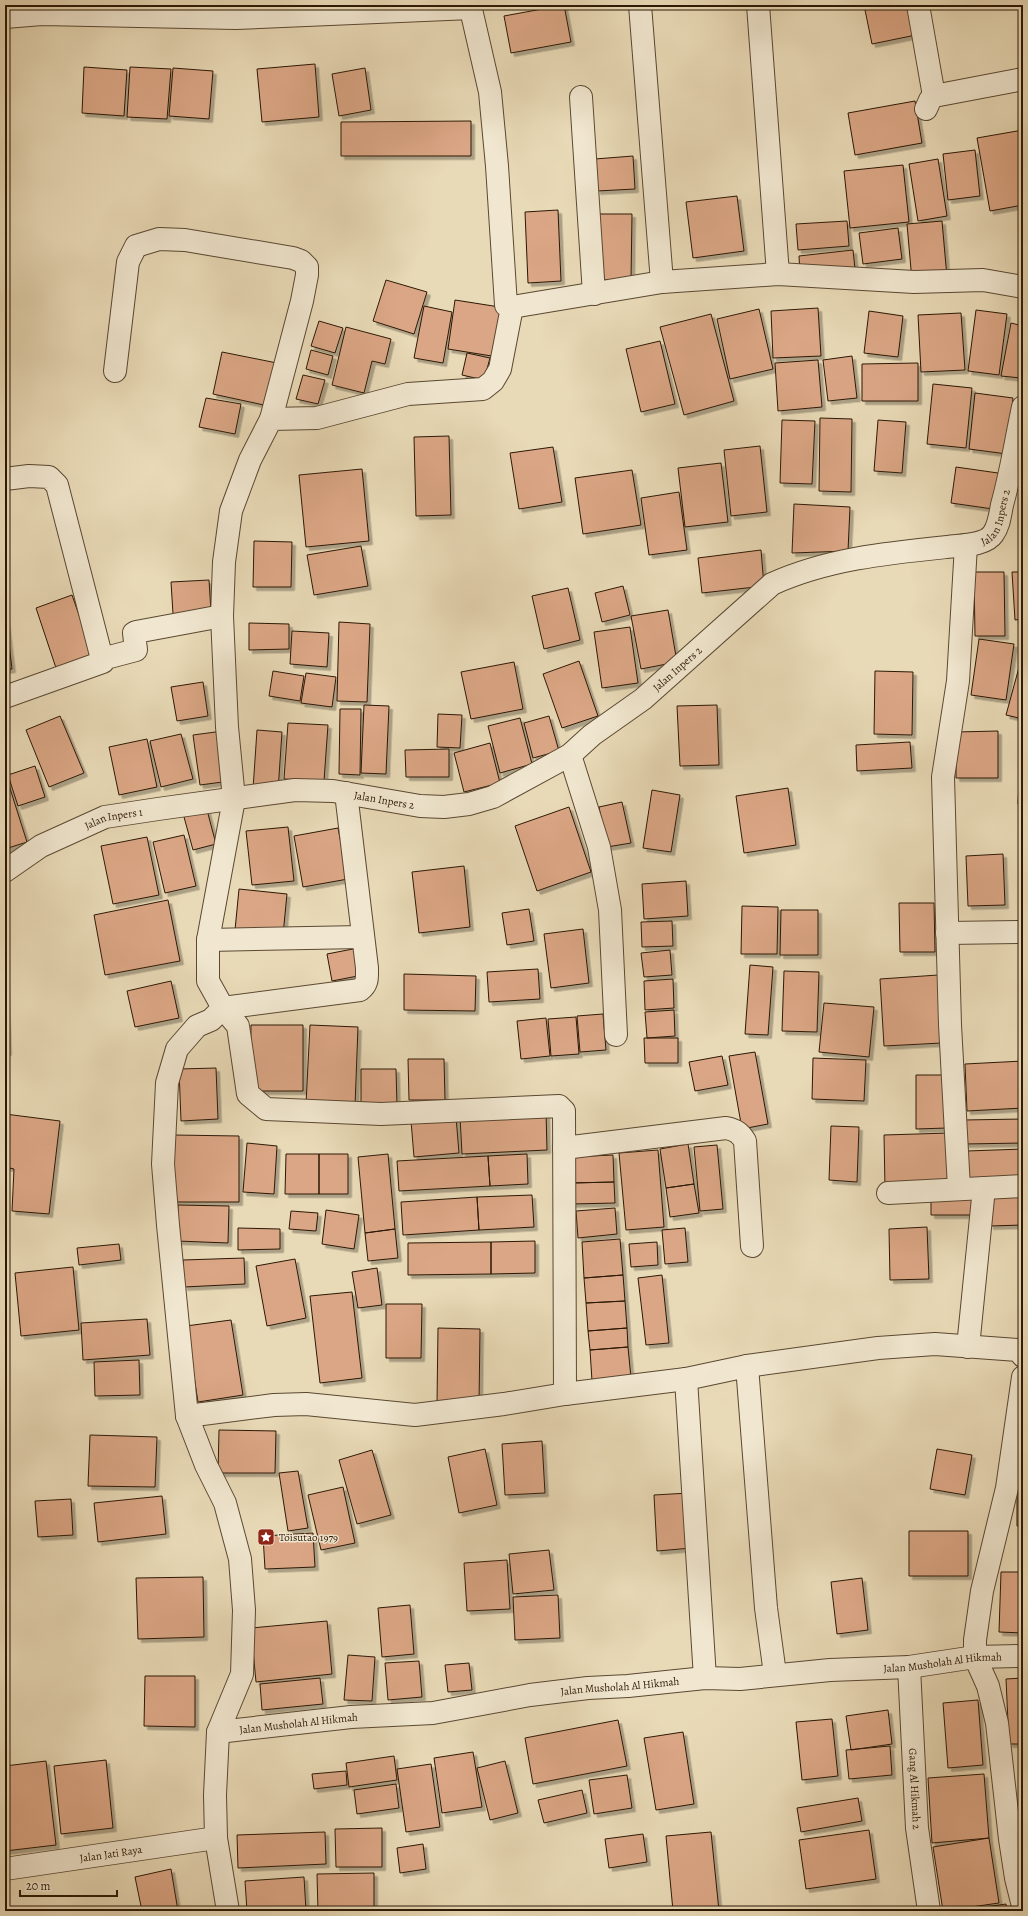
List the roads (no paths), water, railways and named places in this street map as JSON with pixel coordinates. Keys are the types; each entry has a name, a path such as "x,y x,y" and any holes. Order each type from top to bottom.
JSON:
{"street":[{"path":"640,5 662,282"},
{"path":"758,5 778,274"},
{"path":"918,5 930,103 1023,79"},
{"path":"5,17 50,14 236,18 470,7 490,92 497,166 506,305 512,307 662,282 778,274 914,282 983,280 1023,287"},
{"path":"581,97 594,294"},
{"path":"115,371 128,262 136,246 159,240 185,240 293,258 301,261 306,267 307,275 286,365 271,419 250,460 231,511 224,562 222,616 227,727 234,799 208,940 208,981 223,1008 238,1026 248,1094 266,1109 380,1114 559,1106 564,1111 565,1394"},
{"path":"271,419 317,418 408,394 483,389 493,381 500,369 512,307"},
{"name":"Jalan Inpers 2","path":"234,799 295,790 346,793 420,806 444,806 469,804 493,797 570,755 592,735 643,699 772,584 797,573 837,562 884,554 966,545 984,541 992,535 997,527 1023,407"},
{"path":"5,479 29,476 49,477 57,485 103,662 5,697"},
{"path":"959,1188 947,933 943,777 958,681 966,545"},
{"path":"102,659 136,650 134,633 136,632 222,616"},
{"path":"570,755 599,847 610,910 616,1035"},
{"path":"228,1911 216,1838 218,1732 242,1674 244,1610 240,1559 225,1503 206,1465 187,1416 163,1164 167,1083 177,1049 197,1026 211,1020 223,1008 360,990 365,986 367,980 346,793"},
{"name":"Jalan Inpers 1","path":"5,871 41,846 105,817 234,799"},
{"path":"947,933 1023,932"},
{"path":"208,940 362,937"},
{"path":"564,1148 726,1128 735,1130 741,1134 745,1141 752,1246"},
{"path":"888,1193 959,1188 1023,1186"},
{"path":"968,1347 984,1188"},
{"path":"187,1416 274,1405 306,1404 415,1415 686,1379 747,1366 878,1348 935,1344 1018,1350 1023,1356"},
{"path":"747,1366 766,1608 776,1674"},
{"path":"1023,1377 1007,1488 982,1591 975,1640 975,1657 988,1686 997,1723 1010,1839 1016,1878 1023,1906"},
{"path":"686,1379 705,1678"},
{"name":"Jalan Musholah Al Hikmah","path":"218,1732 351,1717 433,1713 530,1695 705,1678 740,1679 776,1674 909,1666 975,1657 1023,1656"},
{"name":"Gang Al Hikmah 2","path":"909,1666 917,1828 929,1911"},
{"name":"Jalan Jati Raya","path":"5,1869 216,1838"}],"place":[{"name":"Toisutao 1979","path":"266,1537"}]}
